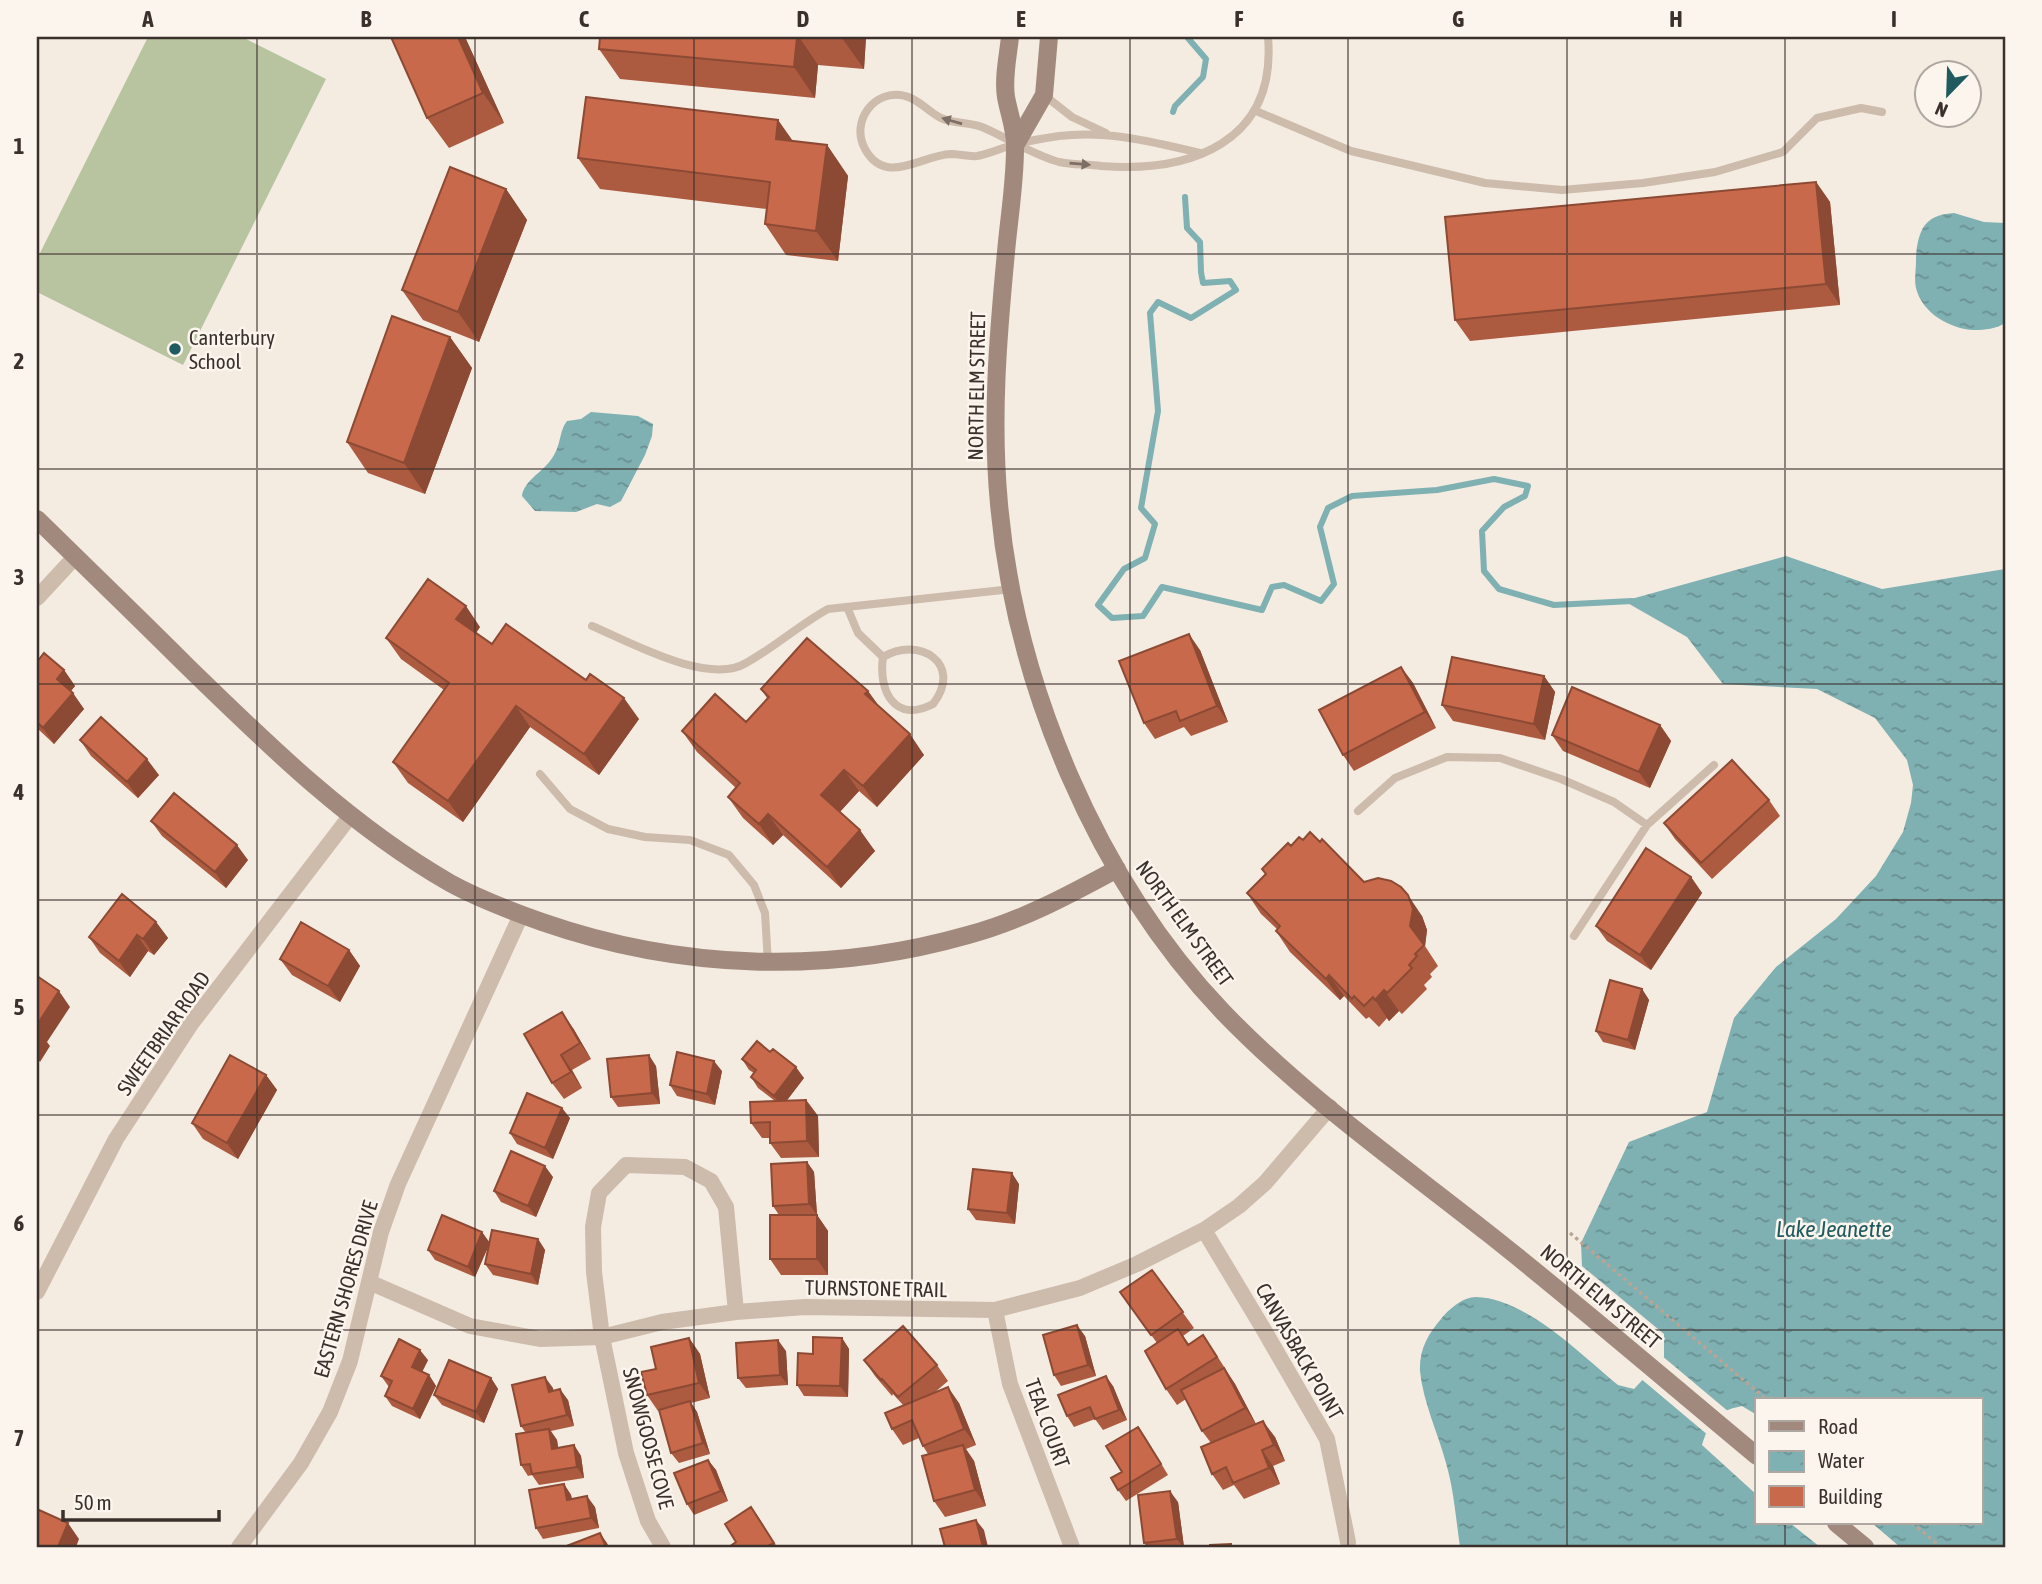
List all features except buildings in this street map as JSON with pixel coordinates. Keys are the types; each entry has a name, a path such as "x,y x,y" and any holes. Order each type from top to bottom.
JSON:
{"main road":[{"name":"NORTH ELM STREET","path":"1010,37 1005,92 1016,144 995,396 999,506 1012,589 1033,672 1054,733 1086,810 1117,869 1183,965 1222,1010 1270,1057 1532,1268 1755,1454"},
{"name":"NORTH ELM STREET","path":"1016,144 1044,95 1049,37"},
{"path":"37,519 255,732 351,815 405,855 451,883 521,915 616,945 669,955 768,962 851,958 919,948 970,935 1059,900 1117,869"},
{"path":"1837,1524 1865,1547"}],"street":[{"path":"37,598 75,556"},
{"name":"SWEETBRIAR ROAD","path":"37,1292 116,1139 185,1034 351,815"},
{"name":"EASTERN SHORES DRIVE","path":"239,1547 301,1463 330,1412 350,1362 381,1232 398,1184 521,915"},
{"name":"TURNSTONE TRAIL","path":"369,1282 470,1326 540,1339 602,1337 662,1322 736,1312 805,1307 995,1310 1080,1288 1137,1264 1204,1230 1239,1206 1265,1183 1329,1107"},
{"name":"SNOWGOOSE COVE","path":"663,1547 648,1521 626,1453 602,1337 594,1272 593,1227 599,1193 626,1166 685,1167 711,1181 726,1207 736,1312"},
{"name":"CANVASBACK POINT","path":"1204,1230 1327,1439 1348,1542"},
{"name":"TEAL COURT","path":"995,1310 1010,1384 1072,1547"}],"lane":[{"path":"1109,134 1062,135 1016,144 976,156 944,154 908,166 889,167 880,164 866,152 860,124 864,114 876,100 895,95 904,96 941,118 979,126 1016,144 1060,162 1126,167 1162,166 1220,144 1241,129 1256,111 1265,90 1269,67 1268,37"},
{"path":"1044,95 1072,117 1109,134 1200,153"},
{"path":"1256,111 1351,151 1485,183 1562,190 1643,183 1714,172 1783,152 1817,118 1861,108 1882,112"},
{"path":"592,626 692,667 721,671 744,665 828,609 1012,589"},
{"path":"847,607 858,632 883,657 884,689 890,699 900,708 913,711 933,704 944,684 944,673 939,663 919,650 902,649 883,657"},
{"path":"1357,811 1395,778 1447,757 1500,758 1561,779 1614,803 1647,825"},
{"path":"1574,936 1647,825 1714,765"},
{"path":"540,774 570,809 608,829 645,837 690,840 729,855 754,885 765,913 768,962"}],"path":[{"path":"1570,1233 1766,1398"},
{"path":"1913,1524 1941,1547"}],"green space":[{"path":"148,37 242,37 326,79 183,365 37,292 37,259"}],"water":[{"path":"1954,213 1984,222 2005,223 2005,323 1998,327 1974,330 1956,327 1938,318 1919,297 1915,278 1917,247 1921,233 1931,219"},
{"path":"591,412 638,416 653,424 645,455 621,501 610,507 597,504 576,512 535,511 522,496 523,491 554,455 567,421 581,419"},
{"name":"Lake Jeanette","path":"1786,556 1882,589 2005,569 2005,1547 1900,1547 1873,1524 1982,1524 1982,1398 1755,1398 1755,1414 1742,1406 1725,1411 1714,1418 1702,1445 1755,1493 1755,1524 1791,1524 1820,1547 1460,1547 1449,1473 1427,1406 1420,1371 1423,1349 1432,1330 1448,1311 1461,1301 1476,1297 1495,1300 1533,1317 1618,1385 1634,1389 1664,1357 1664,1334 1582,1266 1581,1243 1629,1142 1707,1112 1734,1018 1776,967 1836,919 1876,876 1903,832 1911,803 1913,785 1907,760 1875,718 1817,689 1723,684 1687,637 1624,601"}],"pier":[{"path":"1661,1355 1729,1412 1712,1424 1709,1436 1640,1378"}],"waterway":[{"path":"1173,112 1175,106 1203,77 1206,59 1187,37"},
{"path":"1185,197 1187,228 1200,242 1203,283 1230,281 1236,290 1191,318 1158,302 1150,313 1158,411 1141,508 1155,524 1145,558 1124,569 1098,605 1112,618 1143,616 1162,587 1262,610 1272,587 1284,585 1321,601 1334,584 1320,527 1328,508 1352,496 1437,490 1494,479 1528,486 1525,496 1504,507 1482,531 1484,571 1499,589 1554,605 1632,601"}],"place":[{"name":"Canterbury School","path":"175,349"}]}
